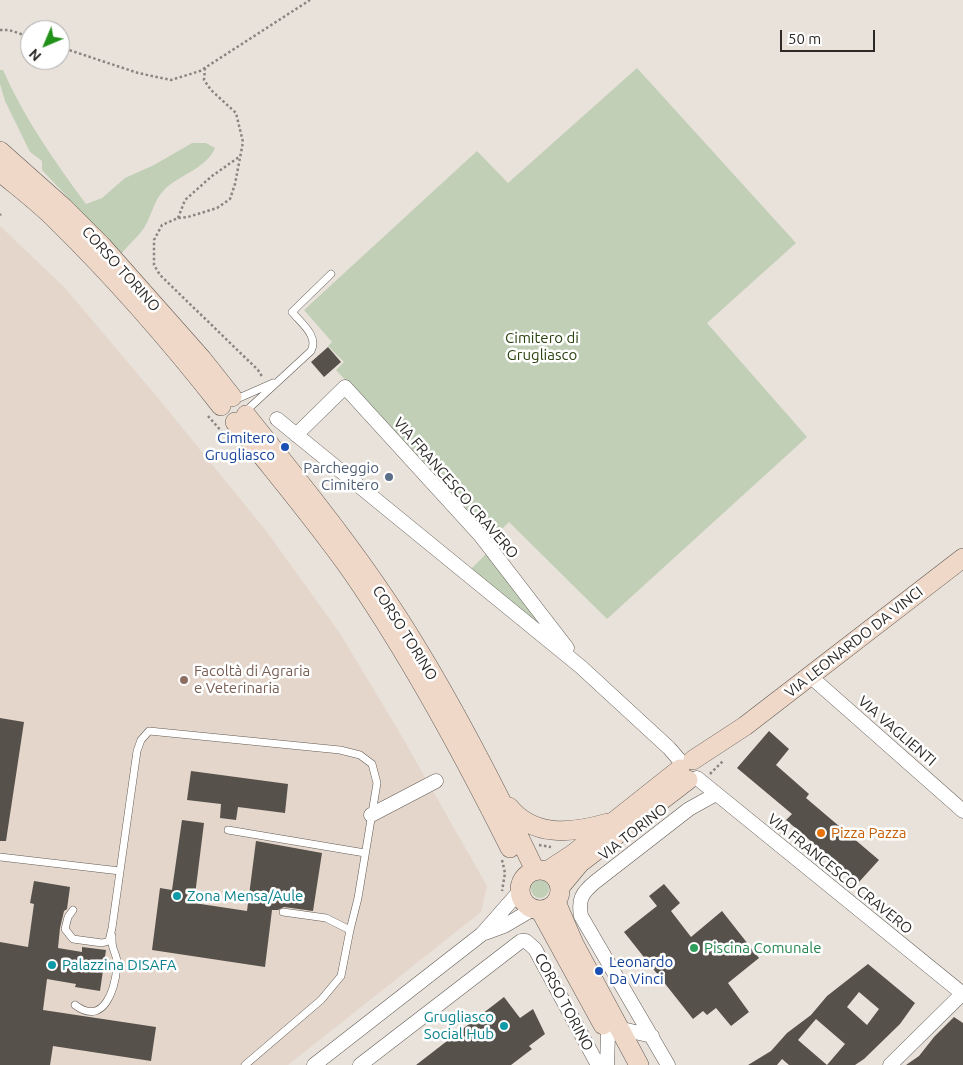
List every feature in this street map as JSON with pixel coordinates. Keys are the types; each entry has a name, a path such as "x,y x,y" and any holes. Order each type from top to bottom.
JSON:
{"street":[{"name":"CORSO TORINO","path":"0,152 63,207 102,246 202,359 232,411 354,575 464,755 532,877"},
{"name":"CORSO TORINO","path":"0,172 53,217 92,257 191,368 310,496 370,577 414,643 496,790 532,877 524,902 547,902"},
{"name":"VIA FRANCESCO CRAVERO","path":"296,435 345,388 480,535 581,667"},
{"name":"VIA FRANCESCO CRAVERO","path":"276,419 581,667 716,794 963,993"},
{"name":"VIA LEONARDO DA VINCI","path":"314,1065 482,934 532,877 573,854 614,821 690,770 963,558"},
{"name":"VIA VAGLIENTI","path":"810,676 963,810"},
{"name":"VIA LEONARDO DA VINCI","path":"482,934 504,926 547,902 580,863 649,811 690,770"},
{"path":"371,815 436,781"},
{"path":"496,790 517,817 533,826 553,831 588,829 614,821"},
{"name":"VIA TORINO","path":"652,1036 581,916 579,905 584,891 689,809 716,794"},
{"path":"649,811 652,837"},
{"name":"CORSO TORINO","path":"532,877 553,875 547,902 613,1031 624,1065"},
{"name":"CORSO TORINO","path":"360,1065 521,941 526,941 535,949 598,1065"},
{"path":"890,1065 963,993"},
{"name":"CORSO TORINO","path":"606,1065 613,1031"},
{"name":"CORSO TORINO","path":"613,1031 639,1065"},
{"path":"613,1031 652,1036 668,1065"}],"lane":[{"path":"232,411 278,381 305,357 314,346 314,340 310,332 292,312 330,274"},
{"path":"232,411 268,385 278,381"},
{"path":"72,910 65,929 73,939 102,943 109,941 138,751 141,740 149,731 340,750 360,756 372,764 377,783 358,898 341,976 334,987 245,1065"},
{"path":"228,830 365,853"},
{"path":"0,857 120,871"},
{"path":"283,912 326,918 350,930"},
{"path":"75,1005 86,1012 98,1010 105,1006 111,993 118,965 116,953 112,947 112,928"}],"path":[{"path":"70,50 138,73 171,80 200,71 310,0"},
{"path":"0,30 9,30 20,34"},
{"path":"205,68 204,80 211,90 236,112 243,142 235,184 230,198 217,208 188,217 178,218 162,225 154,240 154,265 160,275 258,370 268,385"},
{"path":"178,218 185,200 212,176 240,157"},
{"path":"232,411 214,423 208,416 232,411"}],"shaded area":[{"name":"Facoltà di Agraria e Veterinaria","path":"0,226 65,288 267,532 339,632 397,728 487,886 481,912 288,1065 0,1065"}],"green space":[{"name":"Cimitero di Grugliasco","path":"637,68 796,243 707,323 807,437 607,619 509,522 492,539 336,370 344,362 328,346 332,342 304,310 477,151 508,183"},
{"path":"0,70 3,70 20,105 41,139 86,204 102,198 125,178 154,165 192,143 206,143 215,148 211,155 199,166 170,184 164,190 158,198 144,228 121,254 42,170 42,161 30,152 5,101 0,84"},
{"path":"487,553 546,629 469,571"},
{"path":"540,880 546,883 549,889 546,895 540,898 534,895 531,889 534,883"}],"building":[{"path":"328,347 341,362 324,377 311,362"},
{"path":"0,718 24,722 6,841 0,841"},
{"path":"769,731 789,749 776,765 809,794 806,798 879,860 859,882 786,820 792,814 737,768"},
{"path":"191,771 288,784 285,813 238,807 236,820 220,818 221,804 187,800"},
{"name":"Zona Mensa/Aule","path":"182,820 204,823 194,903 247,911 256,841 322,853 313,911 284,907 272,910 265,967 152,950 160,888 172,890"},
{"name":"Palazzina DISAFA","path":"34,881 70,887 67,909 64,911 60,928 58,948 82,952 82,947 106,950 100,991 75,987 76,984 47,979 43,1010 156,1027 151,1061 53,1046 50,1065 0,1065 0,942 28,947 34,904 30,903"},
{"name":"Piscina Comunale","path":"664,884 680,903 671,911 691,937 722,911 759,958 728,983 749,1012 731,1026 716,1008 707,1015 703,1011 693,1019 624,932 657,906 649,896"},
{"path":"868,964 915,1003 900,1024 864,1059 855,1065 827,1065 789,1065 782,1059 777,1065 748,1065 771,1051 787,1033 811,1015 827,996","holes":["859,992 879,1009 867,1025 847,1007","816,1019 845,1044 827,1065 798,1040"]},
{"name":"Grugliasco Social Hub","path":"504,997 520,1018 533,1009 545,1034 529,1046 532,1049 511,1065 416,1065"},
{"path":"954,1017 963,1023 963,1065 906,1065 919,1056 934,1037"}],"place":[{"name":"Cimitero Grugliasco","path":"285,447"},
{"name":"Parcheggio Cimitero","path":"389,477"},
{"name":"Facoltà di Agraria e Veterinaria","path":"184,680"},
{"name":"Pizza Pazza","path":"821,833"},
{"name":"Zona Mensa/Aule","path":"177,896"},
{"name":"Piscina Comunale","path":"694,948"},
{"name":"Palazzina DISAFA","path":"52,965"},
{"name":"Leonardo Da Vinci","path":"599,971"},
{"name":"Grugliasco Social Hub","path":"504,1026"}]}
